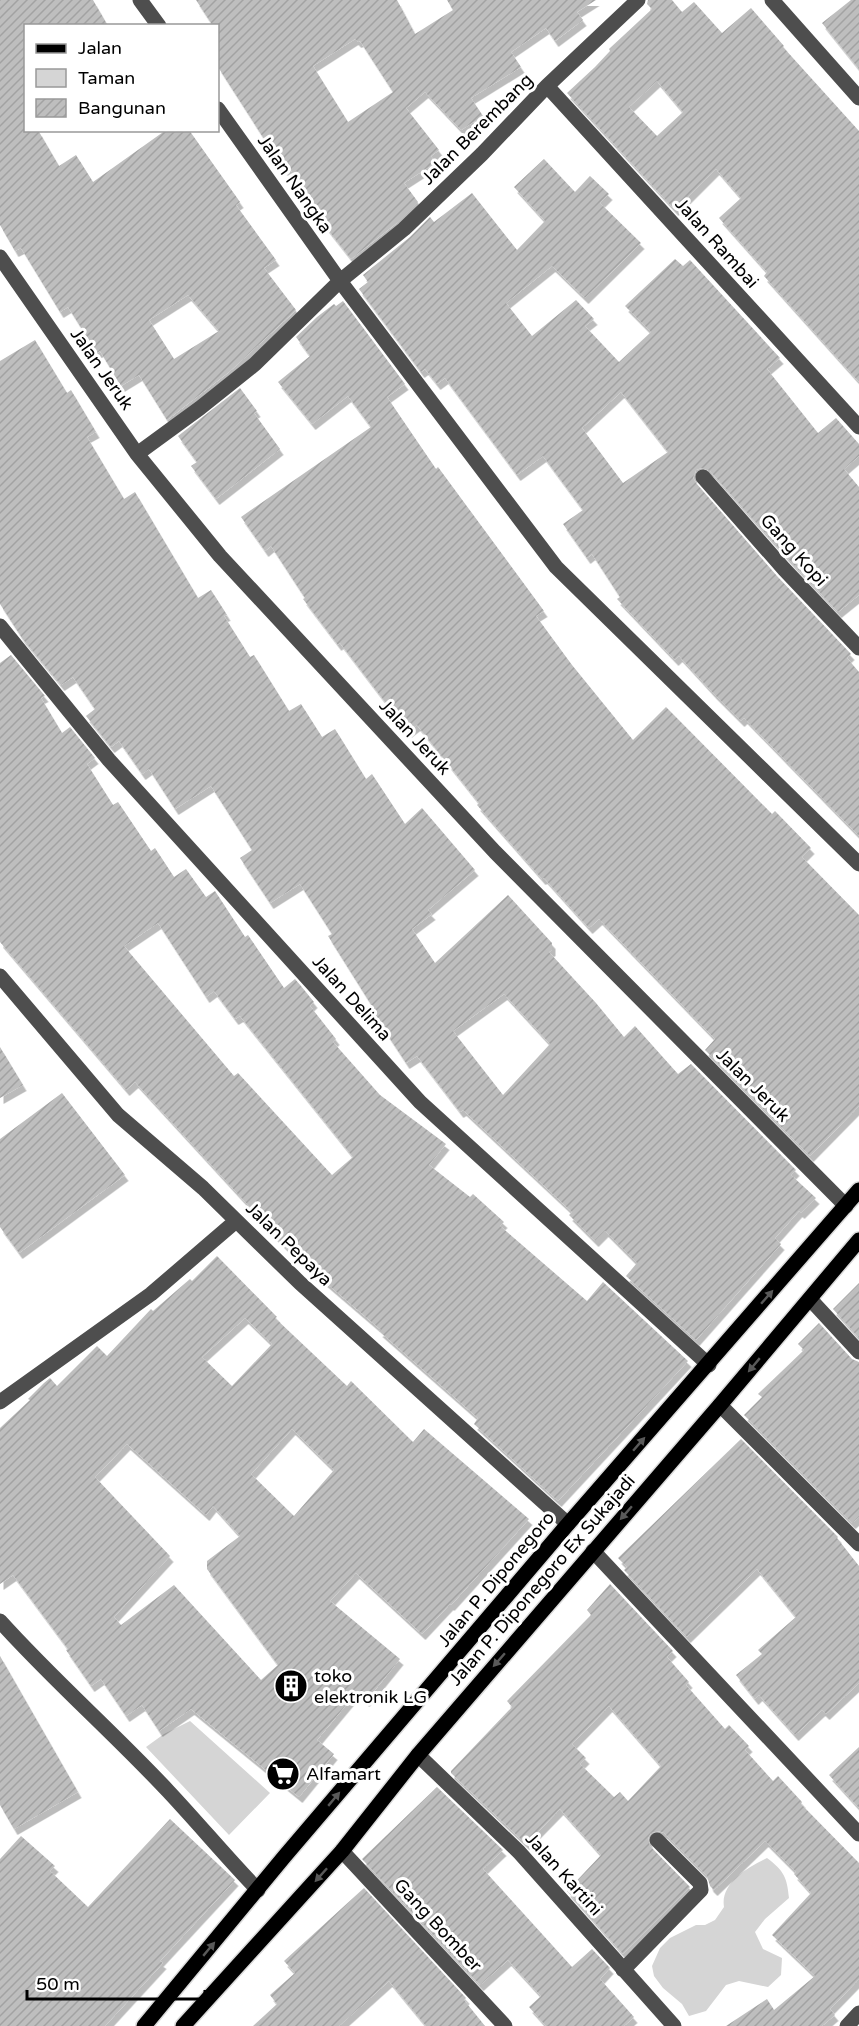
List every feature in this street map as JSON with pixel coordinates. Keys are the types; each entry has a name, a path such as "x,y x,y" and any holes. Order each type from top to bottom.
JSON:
{"main road":[{"name":"Jalan P. Diponegoro","path":"144,2026 284,1857 568,1524 859,1190"},
{"name":"Jalan P. Diponegoro Ex Sukajadi","path":"184,2026 342,1851 418,1755 859,1240"}],"street":[{"path":"772,0 859,98"},
{"path":"148,3 158,24"},
{"name":"Jalan Berembang","path":"138,454 255,364 340,282 405,229 630,3"},
{"name":"Jalan Rambai","path":"547,86 859,427"},
{"name":"Jalan Nangka","path":"219,110 340,282 556,567 859,864"},
{"name":"Jalan Jeruk","path":"0,257 138,454 220,556 495,852 846,1206"},
{"name":"Gang Kopi","path":"703,477 783,569 859,648"},
{"name":"Jalan Delima","path":"0,626 109,760 420,1102 708,1365"},
{"name":"Jalan Pepaya","path":"0,976 118,1115 203,1188 300,1283 568,1524"},
{"path":"0,1402 151,1294 236,1221"},
{"path":"810,1299 859,1352"},
{"path":"720,1405 859,1544"},
{"path":"593,1551 859,1834"},
{"path":"0,1621 25,1649 168,1791 216,1847 258,1890"},
{"name":"Jalan Kartini","path":"418,1755 519,1852 674,2026"},
{"path":"623,1970 701,1890 700,1883 657,1840"},
{"name":"Gang Bomber","path":"342,1851 505,2026"},
{"path":"847,2026 859,2013"}],"green space":[{"path":"190,1721 270,1793 229,1835 146,1747 164,1734"},
{"path":"767,1858 784,1875 789,1898 765,1919 755,1932 763,1949 782,1958 781,1975 768,1987 739,1981 726,1985 706,2011 689,2016 682,2004 663,1988 654,1976 652,1966 660,1948 670,1938 696,1925 705,1925 715,1920 724,1907 726,1890 731,1883 744,1871"}],"building":[{"path":"0,0 93,0 107,24 24,24 24,132 39,132 59,166 76,155 93,182 163,132 190,132 240,202 236,205 276,260 264,268 296,310 229,372 167,420 139,375 121,386 100,351 97,353 68,307 60,312 21,248 15,251 0,225","holes":["188,295 219,331 174,359 149,320"]},
{"path":"196,0 397,0 415,34 453,10 447,0 596,0 577,12 583,20 555,41 546,28 511,52 521,67 471,98 483,116 461,130 425,92 406,108 439,150 431,156 435,163 404,183 418,202 398,222 351,259 325,226 289,167 284,170 219,69 219,24 212,24","holes":["355,39 360,41 393,92 348,122 313,66"]},
{"path":"648,0 672,0 682,12 694,2 722,33 751,8 859,131 859,382 764,276 767,272 719,218 741,198 716,169 675,210 567,93 652,9 647,4","holes":["657,81 683,112 657,136 629,107"]},
{"path":"851,0 859,0 859,69 822,23"},
{"path":"544,159 575,192 590,176 609,194 600,203 641,243 585,298 552,266 506,303 532,336 576,300 594,319 585,326 619,362 651,332 625,306 675,259 683,266 690,260 780,358 767,369 818,433 836,418 859,444 859,456 844,469 859,487 859,595 838,612 710,471 701,468 696,470 693,478 777,576 851,654 847,658 859,672 859,836 744,718 741,721 679,656 675,660 617,599 620,597 592,554 587,558 563,524 583,510 543,456 517,475 445,378 437,384 425,369 421,372 359,289 368,282 363,275 410,237 430,217 434,222 472,193 517,250 545,221 514,187","holes":["621,392 668,452 623,483 582,428"]},
{"path":"343,301 405,384 387,397 436,469 438,467 544,611 536,616 572,665 633,740 666,707 772,814 775,811 811,848 802,857 859,915 859,1106 810,1156 705,1050 715,1039 599,919 589,928 544,878 542,879 477,805 479,803 417,725 408,732 303,599 305,598 271,546 265,551 241,517 371,427 348,396 312,424 278,382 310,356 296,337 317,317 334,304 336,306"},
{"path":"35,340 67,393 71,390 96,432 87,437 124,499 135,492 198,598 211,590 227,615 224,616 250,657 254,655 289,711 301,704 322,737 335,729 366,779 372,774 405,824 422,808 475,870 428,910 432,914 412,929 435,963 508,895 552,943 552,950 549,952 624,1037 635,1026 678,1074 691,1064 796,1170 791,1175 816,1198 801,1213 799,1211 775,1238 781,1244 696,1340 626,1276 637,1263 605,1231 595,1241 569,1215 572,1212 463,1110 460,1112 417,1056 406,1063 375,1016 377,1014 328,936 332,934 300,884 270,903 240,858 252,850 211,786 175,809 149,769 142,774 119,741 111,747 86,716 95,709 73,677 61,685 22,638 0,604 0,361","holes":["504,994 550,1044 503,1095 453,1031"]},
{"path":"240,388 257,411 254,413 280,449 216,499 191,466 197,462 178,436"},
{"path":"11,655 45,696 41,698 62,733 70,727 95,758 87,764 113,805 118,802 151,851 155,848 174,877 186,869 206,897 215,891 245,937 248,935 284,988 295,979 314,1002 310,1006 336,1039 333,1042 380,1095 446,1144 429,1165 470,1197 473,1194 504,1222 500,1226 587,1301 603,1282 688,1361 558,1501 474,1424 478,1418 379,1331 381,1330 318,1276 316,1278 269,1230 135,1082 126,1090 0,942 0,663","holes":["158,923 206,997 214,991 235,1019 240,1016 353,1157 332,1175 238,1073 234,1076 124,946"]},
{"path":"0,1047 23,1085 0,1098"},
{"path":"62,1093 125,1175 19,1253 0,1227 0,1139"},
{"path":"217,1256 277,1317 275,1318 347,1386 351,1381 413,1442 424,1429 529,1519 422,1634 356,1573 330,1601 400,1659 366,1701 356,1693 317,1740 334,1754 299,1797 191,1709 159,1731 142,1705 126,1716 101,1679 91,1686 66,1650 68,1649 13,1575 0,1584 0,1428 50,1378 57,1386 97,1346 107,1356 151,1309 153,1311 190,1279 192,1281","holes":["245,1318 272,1344 232,1386 202,1357","292,1429 334,1470 294,1516 251,1474","127,1444 206,1515 213,1506 240,1536 207,1561 207,1569 278,1665 261,1680 174,1585 121,1625 114,1617 170,1556 95,1477"]},
{"path":"859,1283 859,1338 833,1309"},
{"path":"819,1323 852,1359 859,1362 859,1517 852,1523 744,1415 762,1397 758,1394 804,1350 798,1344"},
{"path":"741,1439 838,1537 859,1566 859,1683 826,1714 822,1710 795,1735 759,1695 755,1699 736,1675 762,1654 758,1650 796,1617 757,1569 687,1637 624,1570 627,1567 618,1558"},
{"path":"610,1584 673,1651 667,1657 689,1682 686,1685 725,1729 729,1725 749,1746 745,1750 773,1781 778,1776 802,1802 801,1804 859,1863 859,1979 830,2009 835,2015 822,2026 726,2026 767,1999 774,2010 815,1976 772,1935 811,1893 794,1874 796,1872 765,1841 714,1890 707,1876 664,1833 659,1831 651,1833 648,1838 650,1846 690,1887 623,1954 567,1891 601,1855 560,1809 526,1844 451,1773 512,1707 507,1701 591,1615 587,1610","holes":["609,1706 661,1766 628,1801 620,1792 614,1797 580,1764 586,1758 572,1744"]},
{"path":"0,1656 78,1792 14,1829 0,1805"},
{"path":"859,1747 859,1808 829,1775"},
{"path":"437,1787 503,1850 483,1869 572,1967 592,1949 610,1968 600,1979 634,2017 624,2026 546,2026 529,2007 541,1996 508,1960 480,1985 362,1859"},
{"path":"170,1819 235,1880 160,1961 163,1963 105,2026 0,2026 0,1859 21,1836 55,1866 50,1871 88,1907"},
{"path":"364,1888 466,1998 464,2000 485,2026 426,2026 389,1981 339,2026 253,2026 277,2004 270,1995 295,1973 284,1961"}],"place":[{"name":"toko elektronik LG","path":"291,1686"},
{"name":"Alfamart","path":"283,1774"}]}
